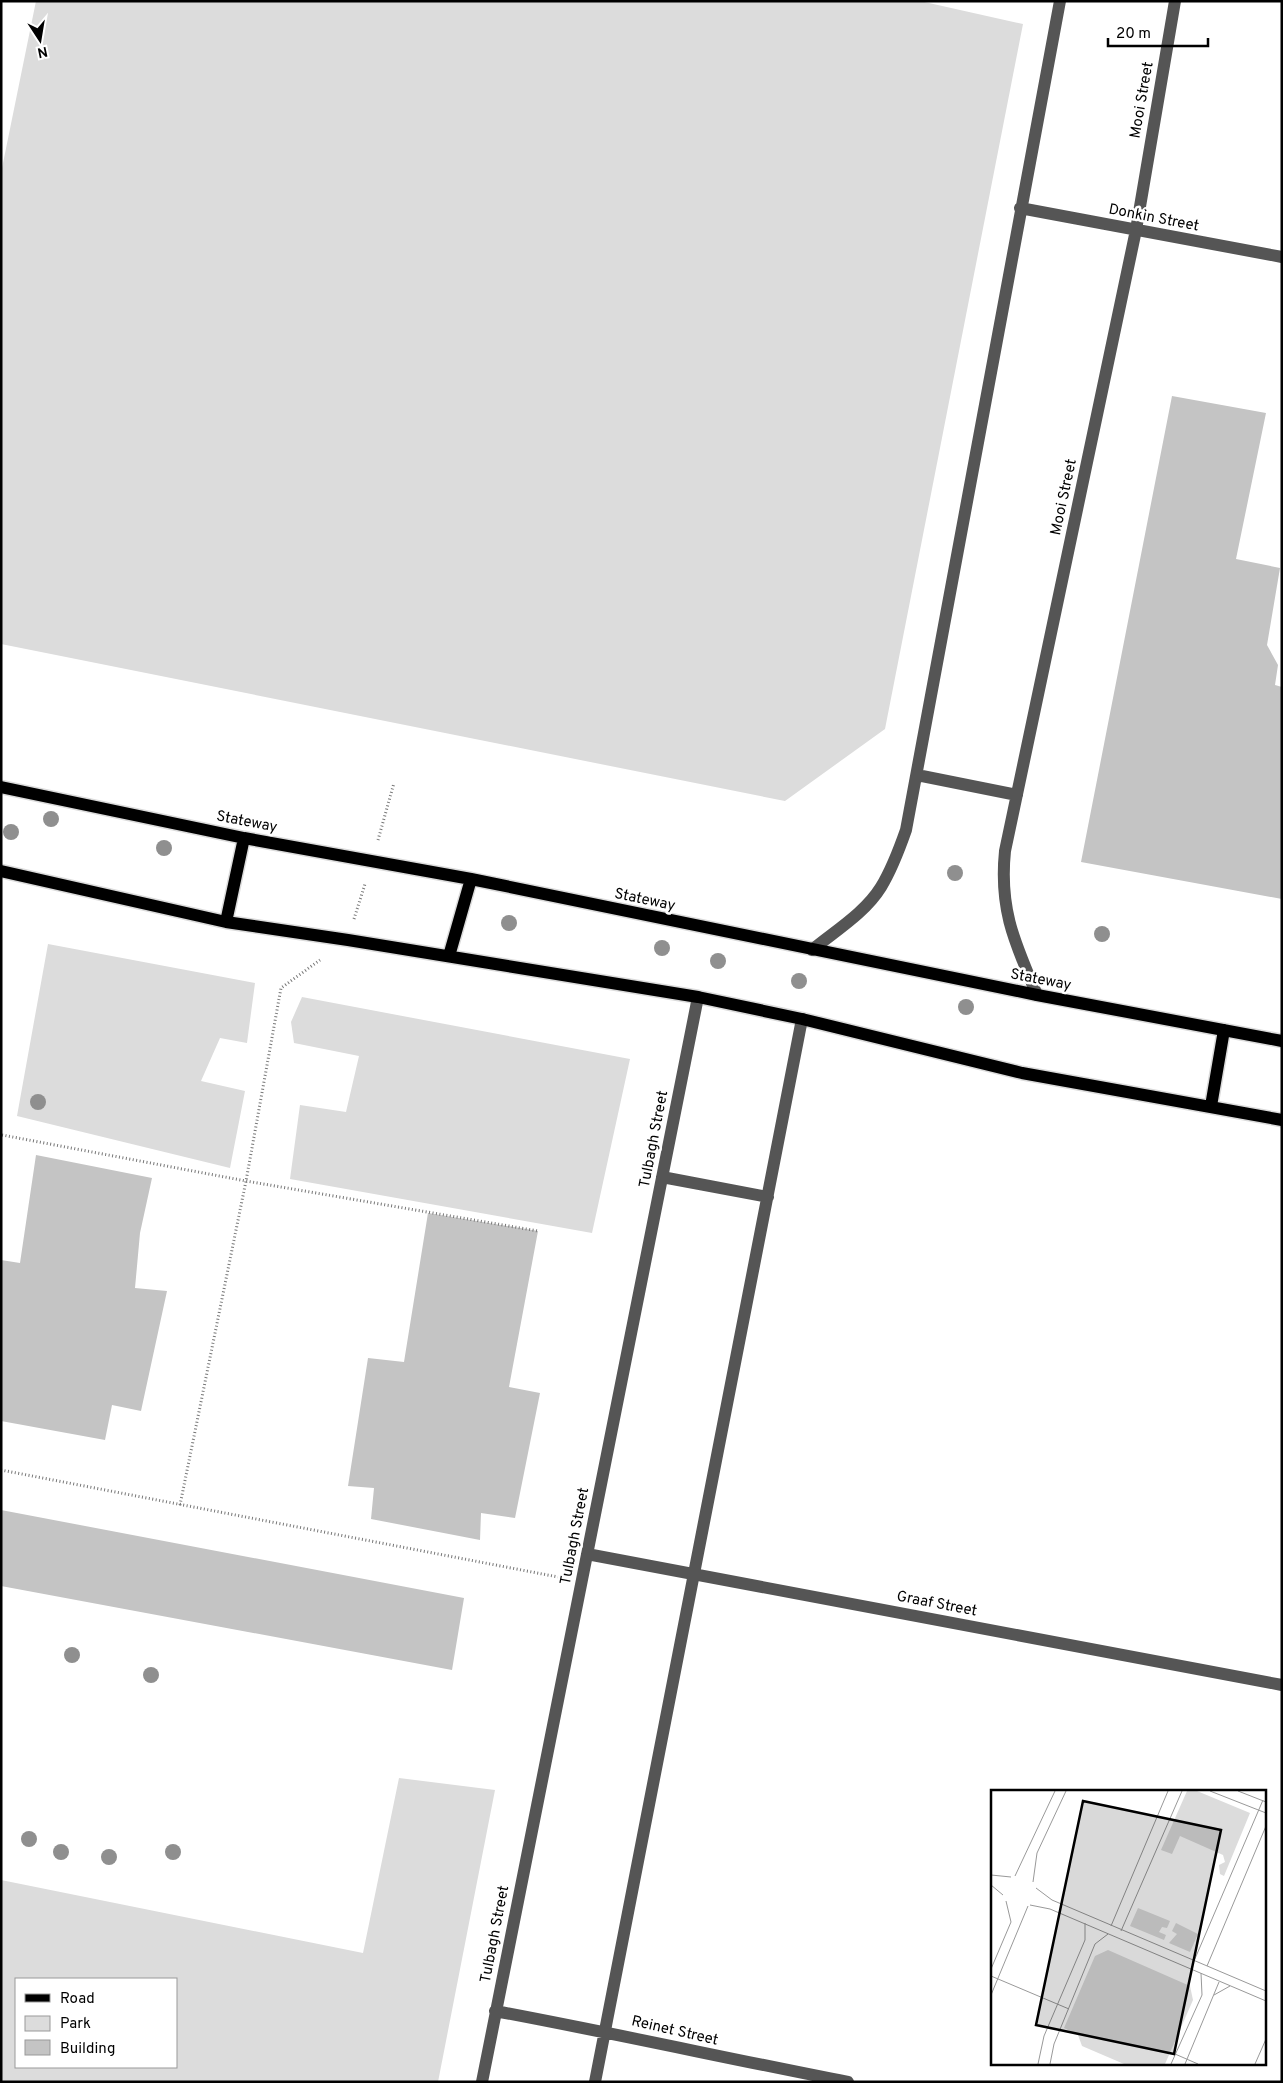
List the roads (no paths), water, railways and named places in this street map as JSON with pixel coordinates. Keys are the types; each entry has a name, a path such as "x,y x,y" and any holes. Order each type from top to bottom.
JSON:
{"main road":[{"name":"Stateway","path":"1,787 244,838 471,879 1037,995 1282,1041"},
{"path":"226,922 244,838"},
{"path":"1,871 226,922 449,956 698,998 802,1019 1022,1073 1282,1120"},
{"path":"449,956 471,879"},
{"path":"1210,1106 1224,1030"}],"street":[{"path":"812,950 861,910 880,889 893,864 906,830 1020,208 1060,1"},
{"name":"Mooi Street","path":"1037,995 1018,951 1009,923 1004,898 1003,874 1005,851 1136,230 1175,1"},
{"name":"Donkin Street","path":"1020,208 1282,257"},
{"path":"917,775 1017,796"},
{"name":"Tulbagh Street","path":"482,2082 698,998"},
{"path":"595,2082 802,1019"},
{"path":"662,1177 768,1197"},
{"name":"Graaf Street","path":"587,1554 1282,1685"},
{"name":"Reinet Street","path":"495,2011 604,2031 848,2082"}]}
